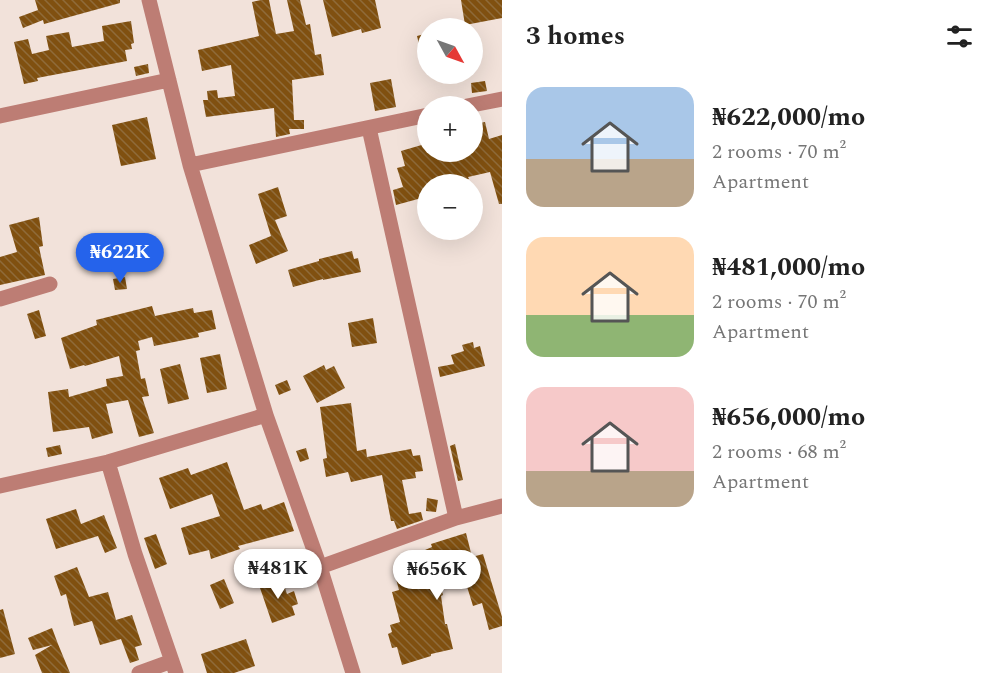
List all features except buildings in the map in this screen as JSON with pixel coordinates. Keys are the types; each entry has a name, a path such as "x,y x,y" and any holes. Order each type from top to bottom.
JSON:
{"street":[{"path":"149,0 190,165 266,415 320,567 354,673"},
{"path":"0,116 169,80"},
{"path":"483,103 502,99"},
{"path":"190,165 417,117"},
{"path":"369,128 456,518"},
{"path":"0,299 50,284"},
{"path":"1,481 108,462 266,415"},
{"path":"108,462 135,554 174,667 139,673"},
{"path":"320,567 456,518 502,506"}]}
